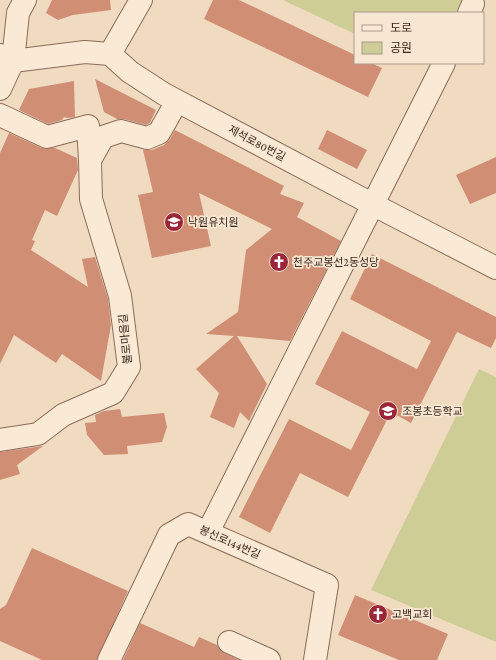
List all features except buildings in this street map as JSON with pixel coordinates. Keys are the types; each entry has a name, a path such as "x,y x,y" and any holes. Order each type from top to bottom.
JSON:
{"street":[{"path":"0,89 6,58 18,13 25,0"},
{"path":"6,58 85,52 110,54 141,0"},
{"name":"제석로80번길","path":"110,54 130,72 177,100 496,268"},
{"path":"208,532 443,64"},
{"path":"90,160 103,137 121,130 147,138 159,133 177,100"},
{"name":"불로마을길","path":"0,115 47,137 88,126 91,199 120,296 129,367 113,393 63,415 38,434 0,440"},
{"name":"봉선로144번길","path":"109,660 169,535 188,524 327,585 315,660"},
{"path":"229,642 269,660"}],"green space":[{"path":"283,0 462,0 456,12 354,12 354,34"},
{"path":"479,369 496,377 496,642 371,590"}],"place":[{"name":"낙원유치원","path":"174,222"},
{"name":"천주교봉선2동성당","path":"279,262"},
{"name":"조봉초등학교","path":"388,411"},
{"name":"고백교회","path":"378,614"}]}
